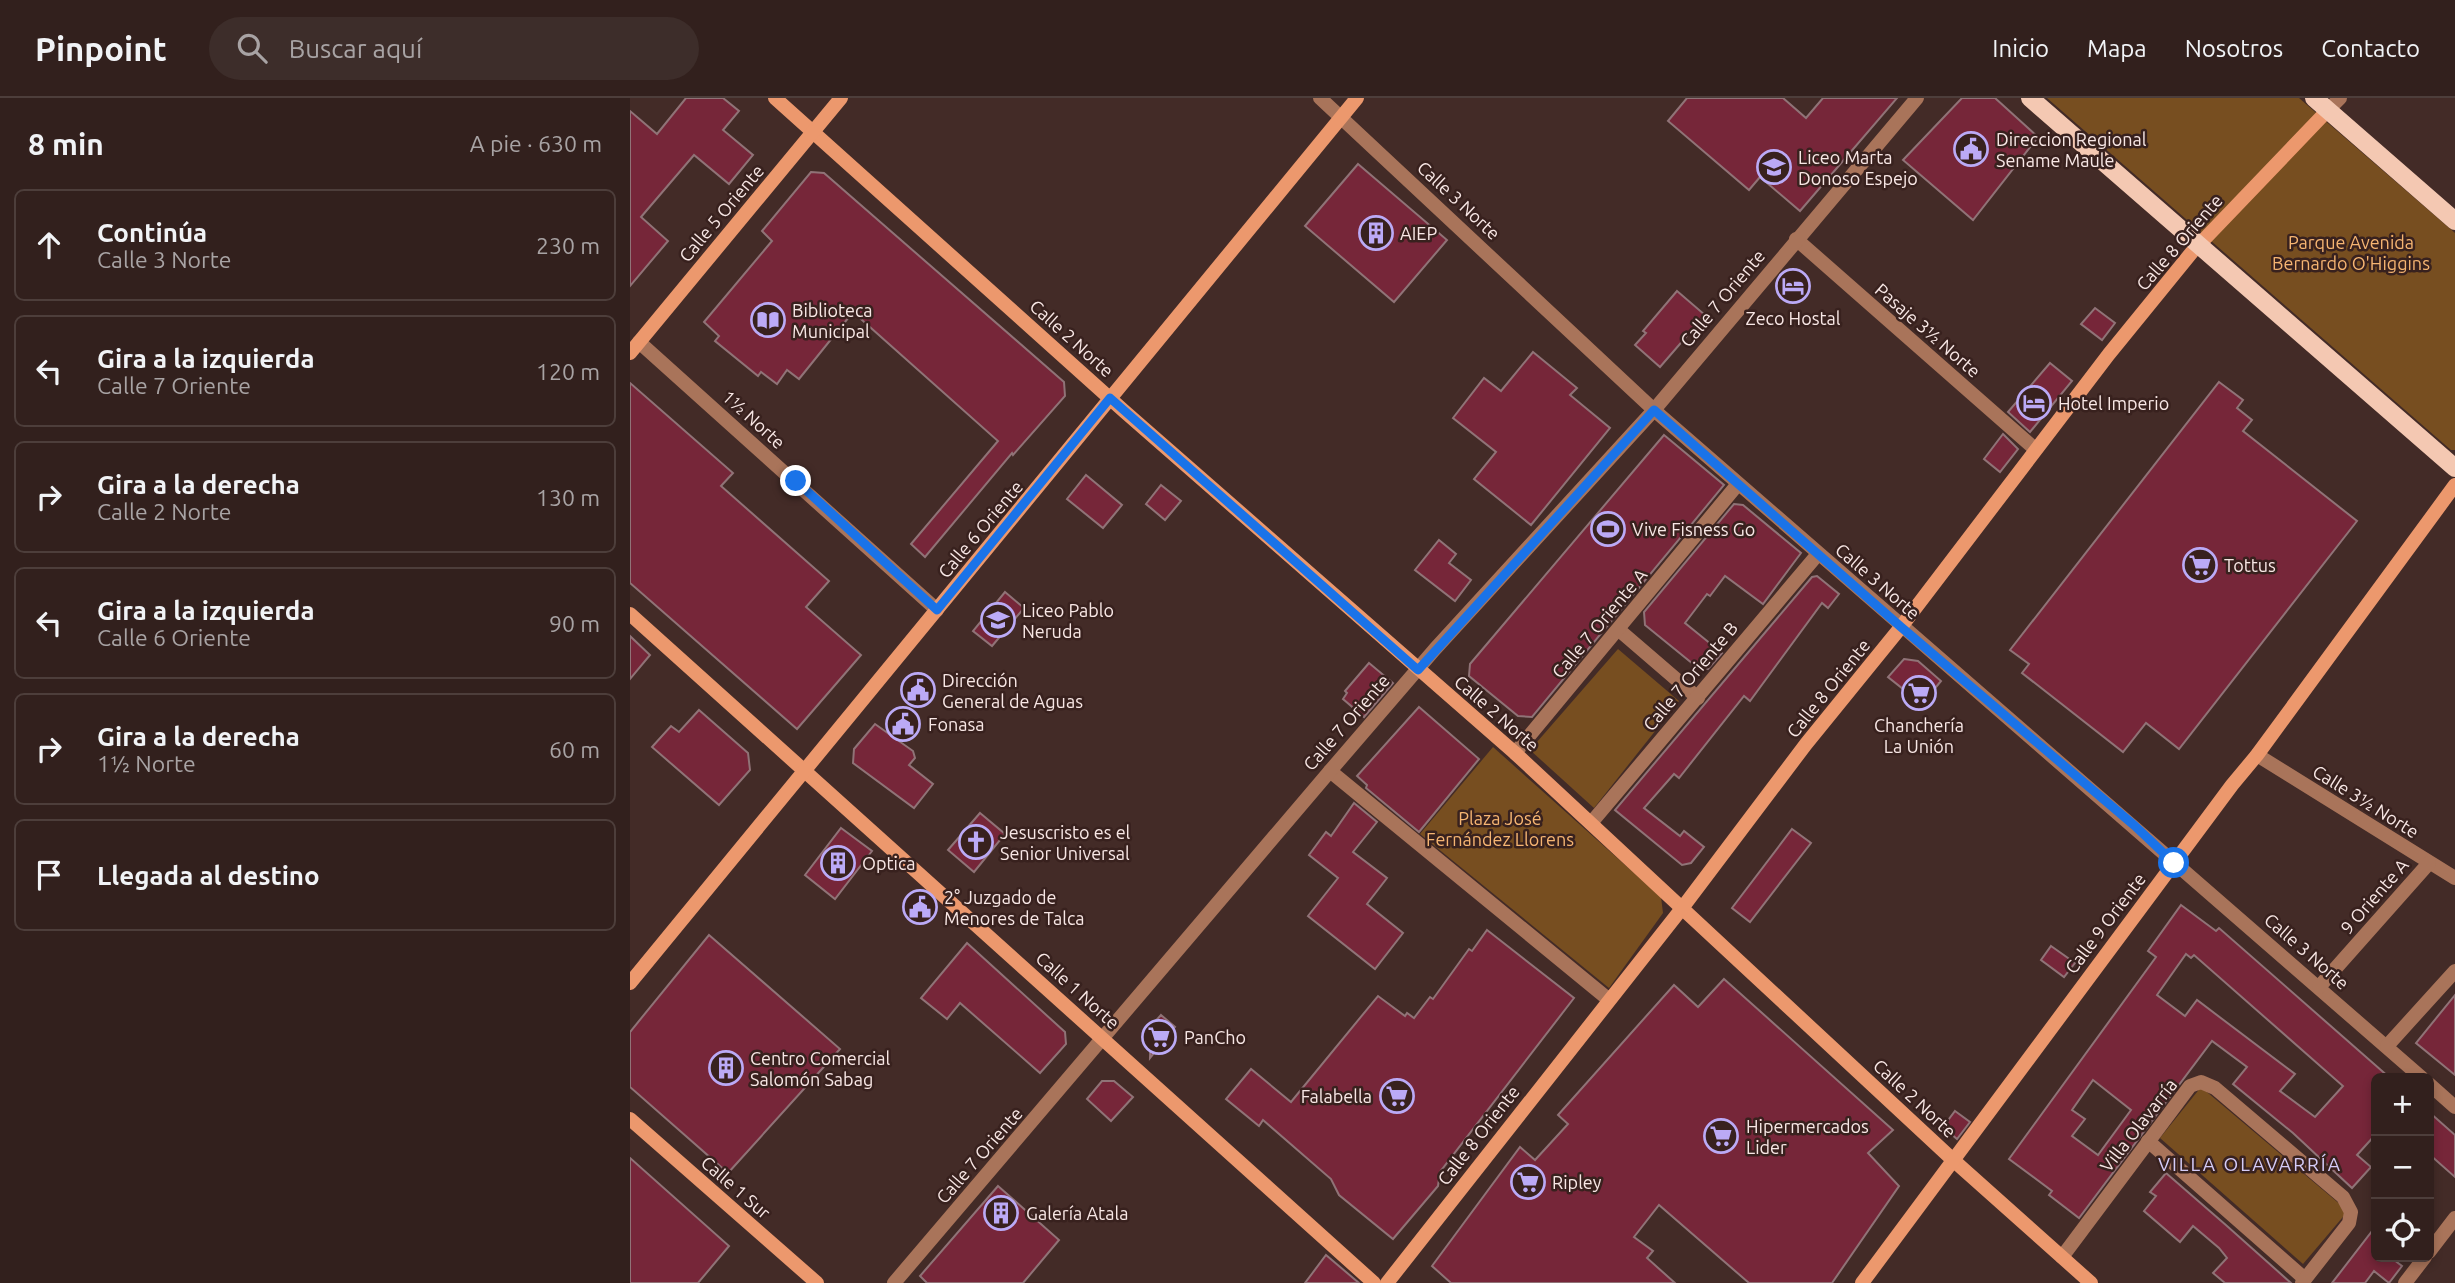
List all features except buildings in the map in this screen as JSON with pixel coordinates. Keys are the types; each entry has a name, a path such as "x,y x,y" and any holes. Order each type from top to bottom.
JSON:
{"main road":[{"path":"2030,98 2356,385 2455,468"},
{"path":"2328,102 2455,221"}],"street":[{"name":"Calle 2 Norte","path":"775,98 1110,398 1515,753 1952,1159 2091,1283"},
{"name":"Calle 5 Oriente","path":"635,347 841,98"},
{"name":"Calle 3 Norte","path":"1320,98 1654,410 2417,1073"},
{"name":"Calle 6 Oriente","path":"630,983 1357,98"},
{"name":"Calle 7 Oriente","path":"894,1283 1104,1040 1330,771 1654,410 1917,98"},
{"name":"Calle 8 Oriente","path":"1388,1283 1608,999 1683,907 1806,744 1901,627 2035,449 2199,245 2328,102"},
{"name":"Pasaje 3½ Norte","path":"1796,239 2035,449"},
{"name":"1½ Norte","path":"635,347 937,610"},
{"name":"Calle 7 Oriente A","path":"1515,753 1738,484"},
{"name":"Calle 9 Oriente","path":"1862,1283 1952,1159 2257,755 2455,485"},
{"name":"Calle 7 Oriente B","path":"1591,823 1818,554"},
{"name":"Calle 1 Norte","path":"630,614 1374,1283"},
{"path":"1619,629 1698,698"},
{"name":"Calle 3½ Norte","path":"2257,755 2455,878"},
{"path":"1330,771 1608,999"},
{"name":"9 Oriente A","path":"2319,987 2429,863"},
{"path":"2387,1046 2455,971"},
{"name":"Villa Olavarría","path":"2062,1257 2190,1086 2201,1082 2215,1088 2343,1197 2351,1212 2349,1223 2303,1281"},
{"path":"2434,1088 2455,1107"},
{"name":"Calle 1 Sur","path":"630,1119 817,1283"},
{"path":"2148,1142 2303,1281"},
{"path":"2434,1245 2455,1218"},
{"path":"2405,1283 2421,1262"}],"green space":[{"name":"Parque Avenida Bernardo O'Higgins","path":"2047,98 2299,98 2455,233 2455,450 2451,450"},
{"path":"1618,649 1679,701 1594,808 1530,750"},
{"name":"Plaza José Fernández Llorens","path":"1493,747 1661,897 1663,913 1609,988 1420,834"},
{"path":"2201,1087 2348,1211 2303,1264 2160,1138"}],"place":[{"name":"Direccion Regional Sename Maule","path":"1971,149"},
{"name":"Liceo Marta Donoso Espejo","path":"1774,167"},
{"name":"AIEP","path":"1376,233"},
{"name":"Zeco Hostal","path":"1793,286"},
{"name":"Biblioteca Municipal","path":"768,320"},
{"name":"Hotel Imperio","path":"2034,403"},
{"name":"Vive Fisness Go","path":"1608,529"},
{"name":"Tottus","path":"2200,565"},
{"name":"Liceo Pablo Neruda","path":"998,620"},
{"name":"Dirección General de Aguas","path":"918,690"},
{"name":"Chanchería La Unión","path":"1919,693"},
{"name":"Fonasa","path":"903,724"},
{"name":"Jesuscristo es el Senior Universal","path":"976,842"},
{"name":"Optica","path":"838,863"},
{"name":"2° Juzgado de Menores de Talca","path":"920,907"},
{"name":"PanCho","path":"1159,1037"},
{"name":"Centro Comercial Salomón Sabag","path":"726,1068"},
{"name":"Falabella","path":"1397,1096"},
{"name":"Hipermercados Lider","path":"1721,1136"},
{"name":"Ripley","path":"1528,1182"},
{"name":"Galería Atala","path":"1001,1213"}],"district":[{"name":"VILLA OLAVARRÍA","path":"2250,1164"}],"route":[{"path":"796,481 937,610 1110,398 1418,670 1654,410 1901,627 2135,826 2174,863"}]}
